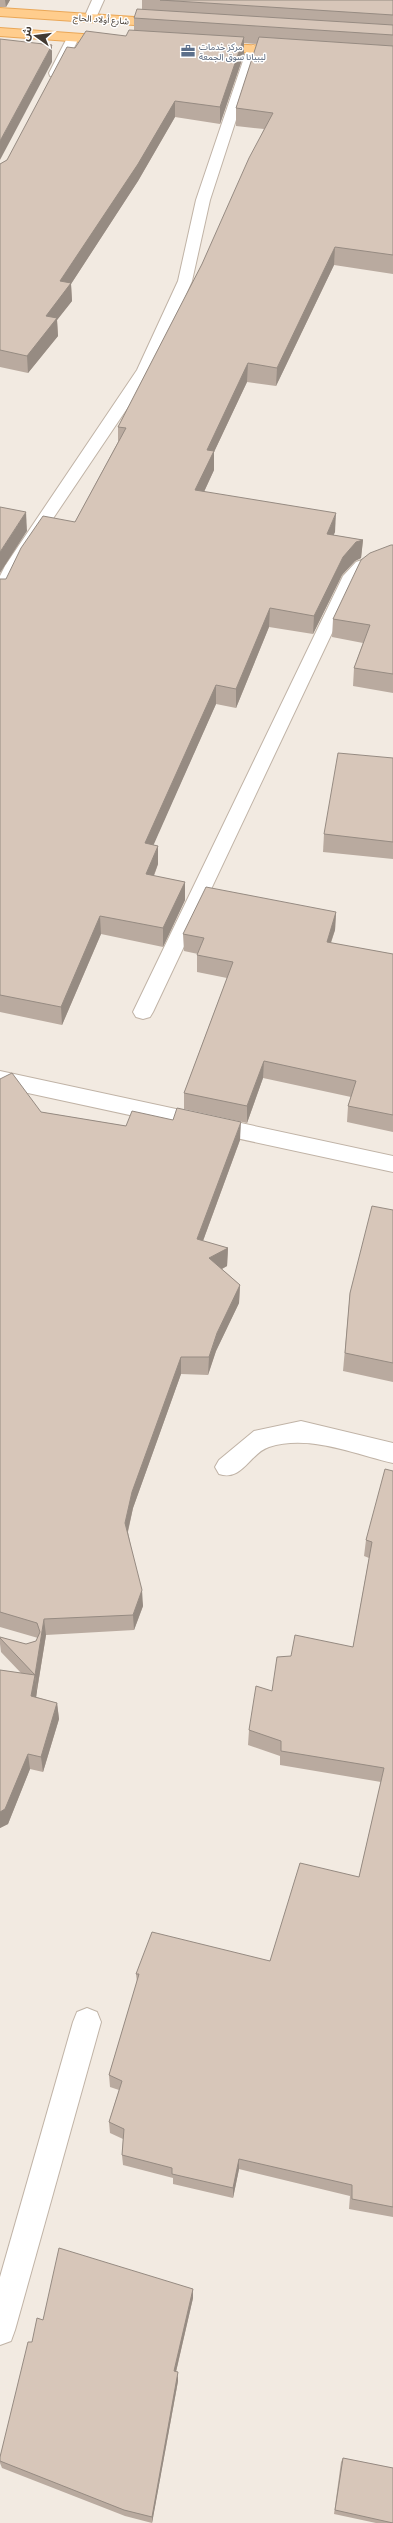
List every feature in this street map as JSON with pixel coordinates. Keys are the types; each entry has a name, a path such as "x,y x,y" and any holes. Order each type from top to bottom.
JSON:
{"main road":[{"name":"شارع أولاد الحاج","path":"0,12 176,24"},
{"name":"شارع أولاد الحاج","path":"0,32 120,41"},
{"path":"198,46 300,52"}],"street":[{"path":"90,18 98,0"},
{"path":"48,86 73,38"},
{"path":"0,593 7,566 145,370 185,281 203,200 253,49"},
{"path":"143,1012 352,576 362,566 393,554"},
{"path":"0,1079 393,1164"},
{"path":"227,1467 262,1438 301,1431 393,1453"},
{"path":"0,2330 87,2022"}],"building":[{"path":"160,0 393,0 393,15"},
{"path":"137,9 393,25 393,35 134,18"},
{"path":"129,30 244,37 220,107 175,101 138,164 60,281 71,283 46,316 57,318 27,356 0,350 0,164 7,160 67,47 75,48 86,31 126,36"},
{"path":"259,37 393,46 393,255 335,247 277,368 248,363 207,450 214,451 195,490 336,513 327,534 363,540 356,542 343,557 314,616 270,608 236,689 216,685 145,843 158,846 146,874 185,882 163,928 100,916 61,1007 0,995 0,579 6,579 21,548 43,516 75,522 126,428 118,427 202,264 249,158 273,113 236,108"},
{"path":"0,39 52,45 0,141"},
{"path":"0,507 26,512 0,552"},
{"path":"393,545 393,674 354,668 370,625 333,619 361,560 370,553"},
{"path":"338,753 393,758 393,842 324,834"},
{"path":"206,887 336,912 327,942 393,954 393,1115 348,1106 356,1081 264,1061 247,1106 184,1093 233,962 197,955 204,938 183,934"},
{"path":"12,1073 41,1112 126,1126 132,1111 173,1120 177,1108 241,1122 197,1239 228,1248 209,1258 240,1285 217,1333 209,1357 181,1357 132,1492 125,1523 142,1590 133,1615 44,1619 35,1675 0,1638 26,1644 36,1641 40,1632 37,1623 0,1612 0,1079"},
{"path":"372,1206 393,1210 393,1363 345,1353 350,1293"},
{"path":"385,1469 393,1471 393,2207 352,2199 352,2185 239,2159 233,2188 172,2174 172,2168 122,2155 124,2129 109,2122 122,2081 109,2075 139,1974 136,1974 152,1932 270,1961 300,1863 359,1877 384,1768 281,1751 281,1741 249,1730 256,1686 272,1691 277,1657 291,1656 295,1635 353,1647 372,1542 366,1540"},
{"path":"0,1670 35,1675 31,1696 57,1703 41,1757 28,1754 5,1809 0,1812"},
{"path":"59,2248 193,2289 174,2371 178,2372 152,2517 124,2510 0,2461 28,2342 32,2342 37,2318 43,2320"},
{"path":"343,2458 393,2468 393,2523 335,2510"}],"place":[{"name":"مركز خدمات ليبيانا سوق الجمعة","path":"188,51"}]}
